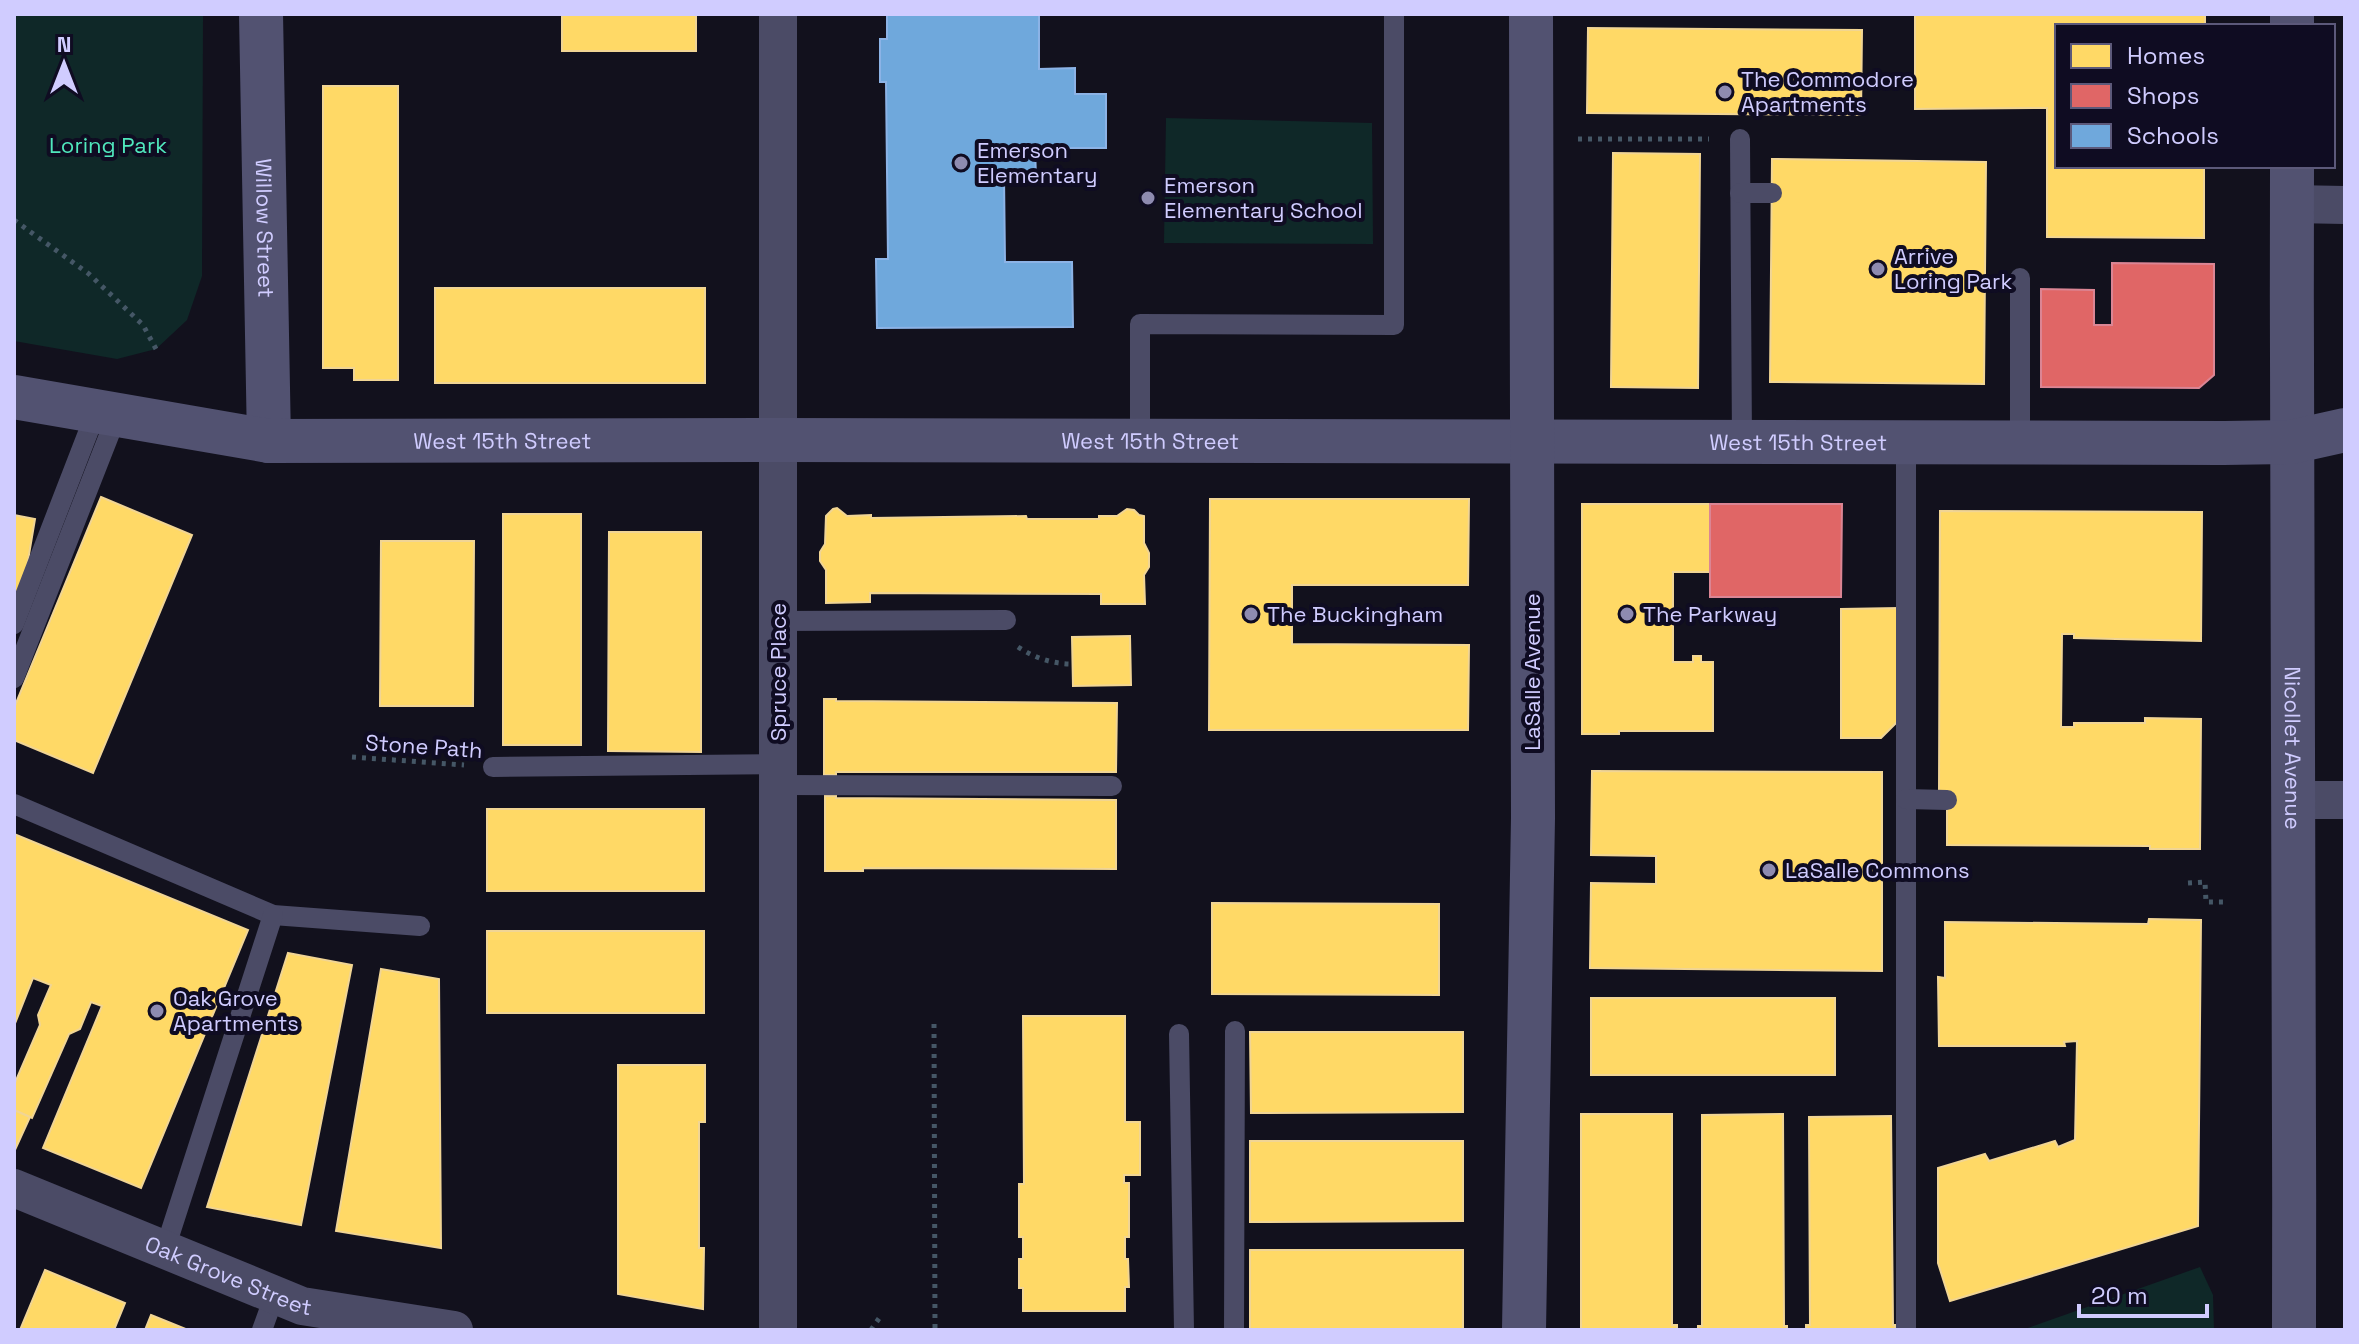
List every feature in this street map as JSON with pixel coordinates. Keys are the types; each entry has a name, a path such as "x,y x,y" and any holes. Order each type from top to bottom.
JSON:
{"street":[{"name":"Willow Street","path":"261,14 269,441"},
{"name":"Spruce Place","path":"778,14 778,1330"},
{"name":"LaSalle Avenue","path":"1524,1330 1533,818 1531,14"},
{"path":"2292,185 2345,205"},
{"name":"Nicollet Avenue","path":"2292,185 2294,1330"},
{"name":"West 15th Street","path":"14,397 269,441 2291,442"},
{"path":"2291,442 2345,430"},
{"path":"2291,442 2345,460"},
{"path":"2294,800 2345,800"},
{"name":"Oak Grove Street","path":"14,1188 302,1306 454,1330"}],"lane":[{"path":"1140,441 1140,324 1394,325 1394,14"},
{"path":"1740,139 1742,442"},
{"path":"1740,193 1772,193"},
{"path":"2020,278 2020,442"},
{"path":"14,624 107,413"},
{"path":"14,678 107,413"},
{"path":"1906,442 1906,1330"},
{"path":"778,621 1006,620"},
{"path":"493,767 708,767 778,775 1112,786"},
{"path":"1906,799 1947,800"},
{"path":"14,804 273,915 420,926"},
{"path":"165,1249 273,915"},
{"path":"1234,1330 1235,1031"},
{"path":"1179,1034 1184,1330"},
{"path":"262,1330 275,1294"}],"path":[{"path":"1578,139 1740,139"},
{"path":"14,220 89,274 143,325 156,349"},
{"path":"1010,643 1033,656 1059,664 1073,664"},
{"name":"Stone Path","path":"352,757 493,767"},
{"path":"2188,883 2205,882 2206,902 2224,902"},
{"path":"934,1024 935,1330"},
{"path":"871,1330 882,1314"}],"green space":[{"name":"Loring Park","path":"14,14 203,14 202,276 187,320 156,349 117,359 14,341"},
{"path":"1166,118 1372,123 1373,244 1164,243"},
{"path":"2200,1267 2213,1295 2214,1330 2022,1330"}],"building: Homes":[{"path":"562,14 696,14 696,51 562,51"},
{"path":"1915,14 2205,14 2205,24 2055,24 2055,168 2204,168 2204,238 2047,237 2047,108 1915,109"},
{"name":"The Commodore Apartments","path":"1588,28 1862,30 1861,115 1587,113"},
{"path":"323,86 398,86 398,380 354,380 354,368 323,368"},
{"path":"1613,153 1700,154 1698,388 1611,387"},
{"name":"Arrive Loring Park","path":"1772,159 1986,162 1984,384 1770,382"},
{"path":"435,288 705,288 705,383 435,383"},
{"path":"101,497 192,535 93,773 14,740 14,708"},
{"name":"The Buckingham","path":"1210,499 1469,499 1468,585 1292,585 1292,644 1469,645 1468,730 1209,730"},
{"name":"The Parkway","path":"1582,504 1710,504 1710,572 1673,572 1673,662 1693,662 1693,656 1701,656 1701,662 1713,662 1713,731 1582,734"},
{"path":"837,508 847,516 871,515 871,518 1026,516 1027,519 1099,519 1099,516 1117,516 1127,509 1134,510 1144,516 1144,543 1149,553 1149,567 1144,575 1145,604 1101,604 1101,594 870,593 870,602 826,603 826,570 820,561 820,552 825,544 826,516"},
{"path":"1940,511 2202,512 2201,641 2074,638 2074,634 2062,634 2061,727 2074,727 2074,723 2145,723 2145,718 2201,719 2200,849 1947,845 1947,791 1939,791"},
{"path":"503,514 581,514 581,745 503,745"},
{"path":"14,515 35,519 20,608 14,607"},
{"path":"609,532 701,532 701,752 608,751"},
{"path":"381,541 474,541 473,706 380,706"},
{"path":"1898,608 1898,721 1881,738 1841,738 1841,609"},
{"path":"1130,636 1131,685 1073,686 1072,637"},
{"path":"824,699 1117,703 1116,772 836,772 836,775 824,775"},
{"name":"LaSalle Commons","path":"1592,771 1882,772 1882,971 1590,968 1591,883 1656,884 1656,856 1591,855"},
{"path":"825,796 1116,800 1116,869 863,868 863,871 825,871"},
{"path":"487,809 704,809 704,891 487,891"},
{"name":"Oak Grove Apartments","path":"14,834 248,930 141,1188 43,1148 102,1006 91,1002 80,1029 69,1034 32,1118 14,1110 14,1085 40,1025 38,1015 51,985 33,978 14,1026"},
{"path":"1212,903 1439,904 1439,995 1212,994"},
{"path":"2149,919 2201,920 2198,1226 1950,1301 1938,1263 1938,1168 1985,1154 1989,1161 2055,1141 2058,1147 2075,1140 2077,1041 2064,1042 2065,1046 1939,1046 1938,977 1945,978 1945,922 2148,924"},
{"path":"487,931 704,931 704,1013 487,1013"},
{"path":"288,953 352,965 301,1225 207,1207"},
{"path":"381,969 439,979 441,1248 336,1231"},
{"path":"1591,998 1835,998 1835,1075 1591,1075"},
{"path":"1023,1016 1125,1016 1125,1122 1140,1122 1140,1175 1124,1175 1124,1183 1129,1183 1129,1237 1125,1237 1125,1259 1128,1259 1129,1287 1125,1287 1125,1311 1023,1311 1023,1288 1019,1288 1023,1237 1019,1237 1019,1184 1024,1184"},
{"path":"1250,1032 1463,1032 1463,1112 1251,1113"},
{"path":"618,1065 705,1065 705,1122 699,1122 699,1248 704,1248 703,1309 618,1294"},
{"path":"14,1110 30,1117 14,1152"},
{"path":"1581,1114 1672,1114 1672,1325 1677,1325 1677,1330 1581,1330"},
{"path":"1783,1114 1784,1326 1787,1330 1698,1330 1698,1326 1702,1326 1702,1115"},
{"path":"1891,1116 1895,1330 1806,1330 1806,1325 1810,1325 1809,1117"},
{"path":"1250,1141 1463,1141 1463,1221 1250,1222"},
{"path":"1250,1250 1463,1250 1463,1330 1250,1330"},
{"path":"45,1270 125,1303 114,1330 20,1330"},
{"path":"151,1315 188,1330 145,1330"}],"building: Shops":[{"path":"2112,263 2214,264 2214,375 2199,388 2041,387 2041,289 2094,290 2094,325 2112,325"},
{"path":"1710,504 1842,504 1841,597 1710,597"}],"building: Schools":[{"name":"Emerson Elementary","path":"887,14 1039,14 1039,69 1075,68 1075,94 1106,94 1106,148 1035,148 1036,177 1004,177 1005,262 1072,262 1073,327 877,328 876,259 888,259 886,82 880,82 880,39 887,39"}],"place":[{"name":"The Commodore Apartments","path":"1725,92"},
{"name":"Emerson Elementary","path":"961,163"},
{"name":"Emerson Elementary School","path":"1148,198"},
{"name":"Arrive Loring Park","path":"1878,269"},
{"name":"The Buckingham","path":"1251,614"},
{"name":"The Parkway","path":"1627,614"},
{"name":"LaSalle Commons","path":"1769,870"},
{"name":"Oak Grove Apartments","path":"157,1011"}]}
